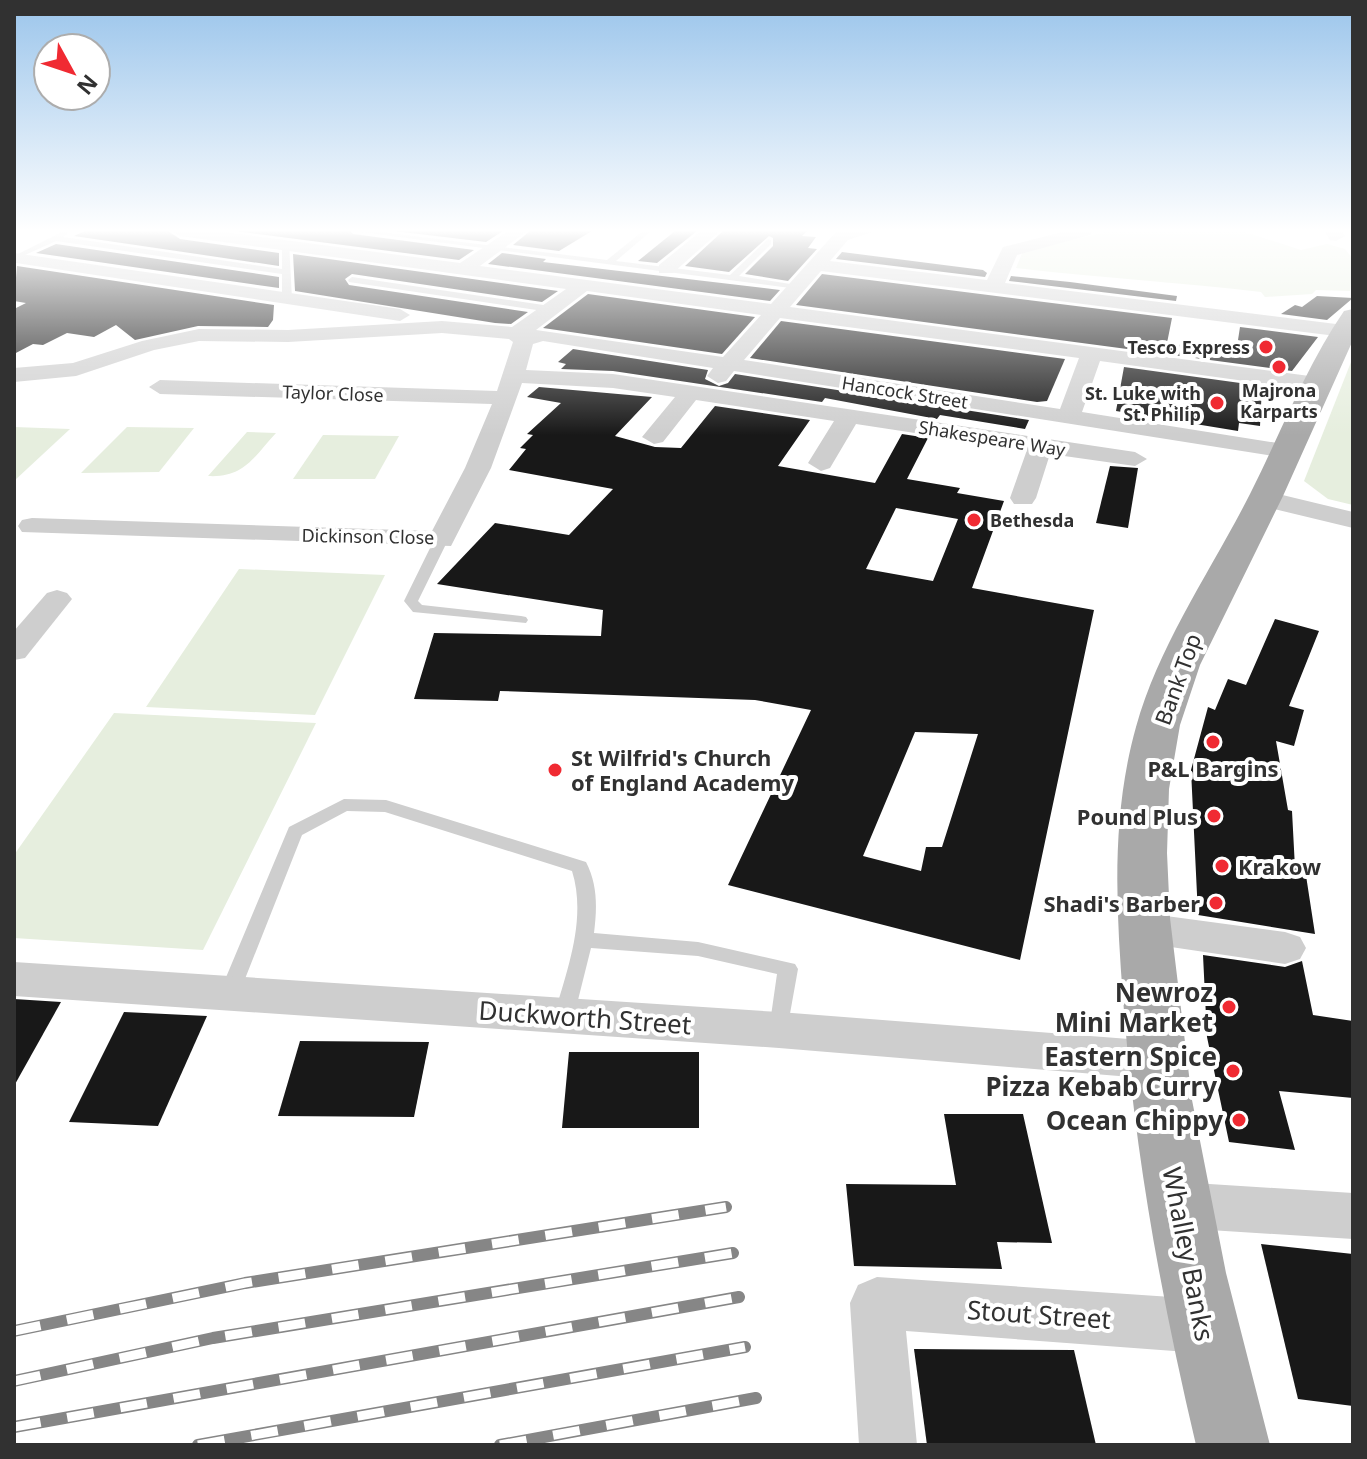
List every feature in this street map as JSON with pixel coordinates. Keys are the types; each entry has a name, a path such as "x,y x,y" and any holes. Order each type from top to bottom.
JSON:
{"main road":[{"name":"Bank Top","path":"1155,1060 1141,855 1144,793 1159,724 1188,643 1266,499 1317,384 1349,324"},
{"name":"Whalley Banks","path":"1155,1060 1201,1326 1233,1445"}],"street":[{"path":"288,299 404,316"},
{"path":"352,299 352,308"},
{"path":"519,336 564,299"},
{"path":"684,299 1317,384"},
{"path":"654,437 728,365 787,299"},
{"path":"1116,299 1349,324"},
{"path":"314,334 352,308"},
{"name":"Hancock Street","path":"14,375 76,369 149,345 199,335 314,334 442,327 519,336 543,335 1287,451"},
{"name":"Dickinson Close","path":"32,526 441,540 510,387 519,336"},
{"path":"1069,416 1091,355"},
{"name":"Shakespeare Way","path":"510,387 613,381 1135,459"},
{"name":"Taylor Close","path":"160,387 510,387"},
{"path":"821,463 849,416"},
{"path":"1023,498 1041,445"},
{"path":"1266,499 1353,520"},
{"path":"14,651 57,599"},
{"path":"1144,928 1285,948"},
{"name":"Duckworth Street","path":"14,979 779,1030 1155,1060"},
{"path":"1178,1205 1353,1216"},
{"name":"Stout Street","path":"888,1445 877,1303 1201,1326"}],"lane":[{"path":"482,299 550,309"},
{"path":"441,540 411,601 418,609 521,620"},
{"path":"229,994 295,831 344,805 386,806 580,867 586,880 584,940 564,1016"},
{"path":"584,940 698,949 788,969 779,1030"}],"green space":[{"path":"1353,357 1353,505 1328,499 1304,481"},
{"path":"14,427 70,429 14,481"},
{"path":"127,427 194,428 159,472 81,473"},
{"path":"247,432 276,433 247,465 231,474 208,476"},
{"path":"323,435 399,436 375,479 293,479"},
{"path":"239,569 385,575 315,715 146,707"},
{"path":"114,713 316,723 203,950 14,938 14,855"}],"building":[{"path":"235,299 274,305 273,320 268,327 198,326 135,340 116,325 94,337 67,333 14,354 14,309 26,303 14,301"},
{"path":"346,299 442,299 528,312 511,324"},
{"path":"581,299 625,299 755,317 722,354 543,328"},
{"path":"801,299 1022,299 1172,318 1167,343 1236,353 1240,327 1318,337 1292,371 796,305"},
{"path":"1313,299 1352,299 1327,320 1281,314 1295,305 1302,307"},
{"path":"781,321 1065,359 1047,401 1037,402 750,358"},
{"path":"573,349 708,370 705,379 719,386 728,383 735,374 1029,420 1025,429 940,415 937,419 825,398 822,402 613,371 561,369 566,364 558,362"},
{"path":"1124,367 1262,386 1260,426 1239,423 1238,431 1116,411"},
{"path":"539,387 652,397 615,436 655,447 681,448 715,406 810,420 778,466 875,483 902,434 928,438 907,479 960,488 957,493 1004,501 972,588 1094,610 1020,960 728,885 811,710 755,700 500,691 498,701 414,699 434,633 601,636 603,610 437,584 495,523 569,535 613,489 509,470 526,449 520,448 533,435 527,434 561,403 527,397","holes":["896,508 958,519 933,581 866,569","915,732 978,734 942,847 926,847 921,871 863,856"]},
{"path":"1110,466 1138,468 1128,528 1096,523"},
{"path":"1275,619 1319,631 1289,706 1304,710 1294,746 1276,741 1288,810 1292,811 1295,868 1305,869 1315,934 1198,915 1191,770 1208,707 1215,710 1228,679 1246,685"},
{"path":"1203,955 1285,967 1302,961 1313,1015 1353,1021 1353,1098 1279,1091 1295,1150 1229,1142 1207,1037"},
{"path":"14,999 61,1002 14,1086"},
{"path":"124,1012 207,1016 158,1126 69,1122"},
{"path":"300,1041 429,1042 414,1117 278,1116"},
{"path":"569,1052 699,1052 699,1128 562,1128"},
{"path":"944,1114 1023,1114 1052,1243 997,1242 1002,1269 854,1266 846,1184 956,1185"},
{"path":"1261,1244 1353,1254 1353,1406 1298,1399"},
{"path":"914,1349 1074,1350 1096,1445 927,1445"}],"railway":[{"path":"14,1331 245,1283 726,1207"},
{"path":"14,1381 213,1338 733,1253"},
{"path":"14,1427 739,1297"},
{"path":"198,1445 745,1347"},
{"path":"500,1445 756,1398"}],"place":[{"name":"Tesco Express","path":"1266,347"},
{"name":"Majrona Karparts","path":"1279,367"},
{"name":"St. Luke with St. Philip","path":"1217,403"},
{"name":"Bethesda","path":"974,520"},
{"name":"P&L Bargins","path":"1213,742"},
{"name":"St Wilfrid's Church of England Academy","path":"555,770"},
{"name":"Pound Plus","path":"1214,816"},
{"name":"Krakow","path":"1222,866"},
{"name":"Shadi's Barber","path":"1216,903"},
{"name":"Newroz Mini Market","path":"1229,1007"},
{"name":"Eastern Spice Pizza Kebab Curry","path":"1233,1071"},
{"name":"Ocean Chippy","path":"1239,1120"}]}
